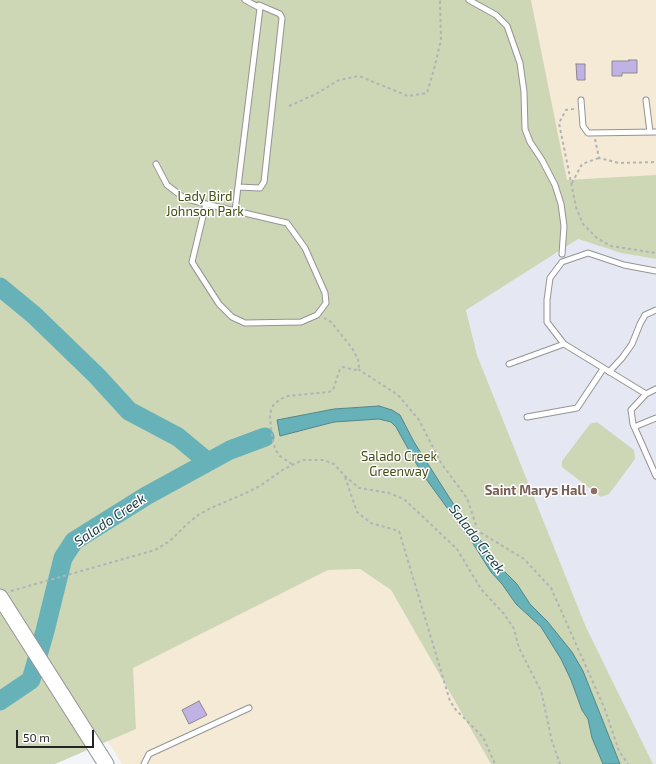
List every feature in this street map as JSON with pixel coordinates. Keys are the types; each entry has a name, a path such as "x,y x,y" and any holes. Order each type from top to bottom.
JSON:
{"main road":[{"path":"4,594 106,764"}],"lane":[{"path":"238,187 260,188 264,182 282,18 280,14 259,4 245,0"},
{"path":"469,0 496,15 507,26 518,56 524,92 525,129 530,142 542,160 555,185 562,204 564,226 562,254"},
{"path":"235,211 259,4"},
{"path":"581,100 583,126 588,133 656,132"},
{"path":"646,100 650,132"},
{"path":"156,164 167,185 184,198 287,223 305,248 325,293 326,303 317,315 302,322 245,323 232,317 219,304 192,262 206,204"},
{"path":"646,394 564,344 547,322 547,300 550,278 562,262 588,253 624,265 656,271"},
{"path":"609,372 632,344 645,316 656,310"},
{"path":"509,364 564,344"},
{"path":"527,417 577,408 604,368"},
{"path":"656,389 646,394 631,410 634,427 656,476"},
{"path":"634,427 656,418"},
{"path":"144,764 149,754 249,708"}],"path":[{"path":"289,106 316,94 339,80 359,76 408,96 427,93 441,40 440,0"},
{"path":"581,108 566,110 559,123 576,206 583,224 597,238 611,246 656,253"},
{"path":"595,133 595,142 599,158"},
{"path":"571,184 582,164 599,158 619,163 656,162"},
{"path":"317,315 331,322 352,348 358,359 358,369"},
{"path":"292,464 280,456 273,443 270,417 271,410 274,404 281,399 288,396 329,392 333,390 340,369 343,367 355,370 358,369 398,395 419,420 441,463 467,498 478,531 524,559 551,588 604,707 619,751 628,764"},
{"path":"4,594 135,556 163,546 198,515 248,492 292,464 302,460 324,460 334,464 359,488 389,493 404,499 457,549 481,589 504,614 514,629 519,648 541,691 552,740 560,764"},
{"path":"345,476 356,512 371,523 399,531 450,701 456,710 483,737 495,764"}],"shaded area":[{"path":"531,0 656,0 656,259 578,239"},
{"name":"Saint Marys Hall","path":"578,239 621,253 656,259 656,764 653,764 586,627 477,355 466,309"},
{"path":"360,569 391,590 491,764 122,764 108,741 136,729 132,668 328,570"}],"green space":[{"path":"0,0 531,0 567,180 656,175 656,259 621,253 578,239 466,310 477,355 586,627 653,764 491,764 391,590 360,569 328,570 133,668 136,729 55,764 0,764"},
{"path":"597,422 634,450 635,459 609,494 601,497 562,467 562,461 590,424"}],"water":[{"path":"379,406 392,410 400,415 414,442 456,508 502,569 517,584 530,604 547,621 572,652 583,671 620,764 603,764 592,738 588,719 582,710 571,680 561,659 541,627 516,604 502,584 491,572 472,542 421,472 396,427 391,422 379,419 334,422 280,436 277,420 334,409"}],"building":[{"path":"637,60 637,73 622,73 622,76 612,76 612,61"},
{"path":"576,64 585,64 585,80 577,80"},
{"path":"199,701 207,715 189,724 182,710"}],"waterway":[{"path":"0,287 34,315 97,376 129,411 178,437 208,462"},
{"name":"Salado Creek","path":"0,701 31,680 63,558 74,541 146,496 230,450 265,437"}],"place":[{"name":"Saint Marys Hall","path":"594,491"}],"park label":[{"name":"Lady Bird Johnson Park","path":"205,204"},
{"name":"Salado Creek Greenway","path":"399,464"}]}
